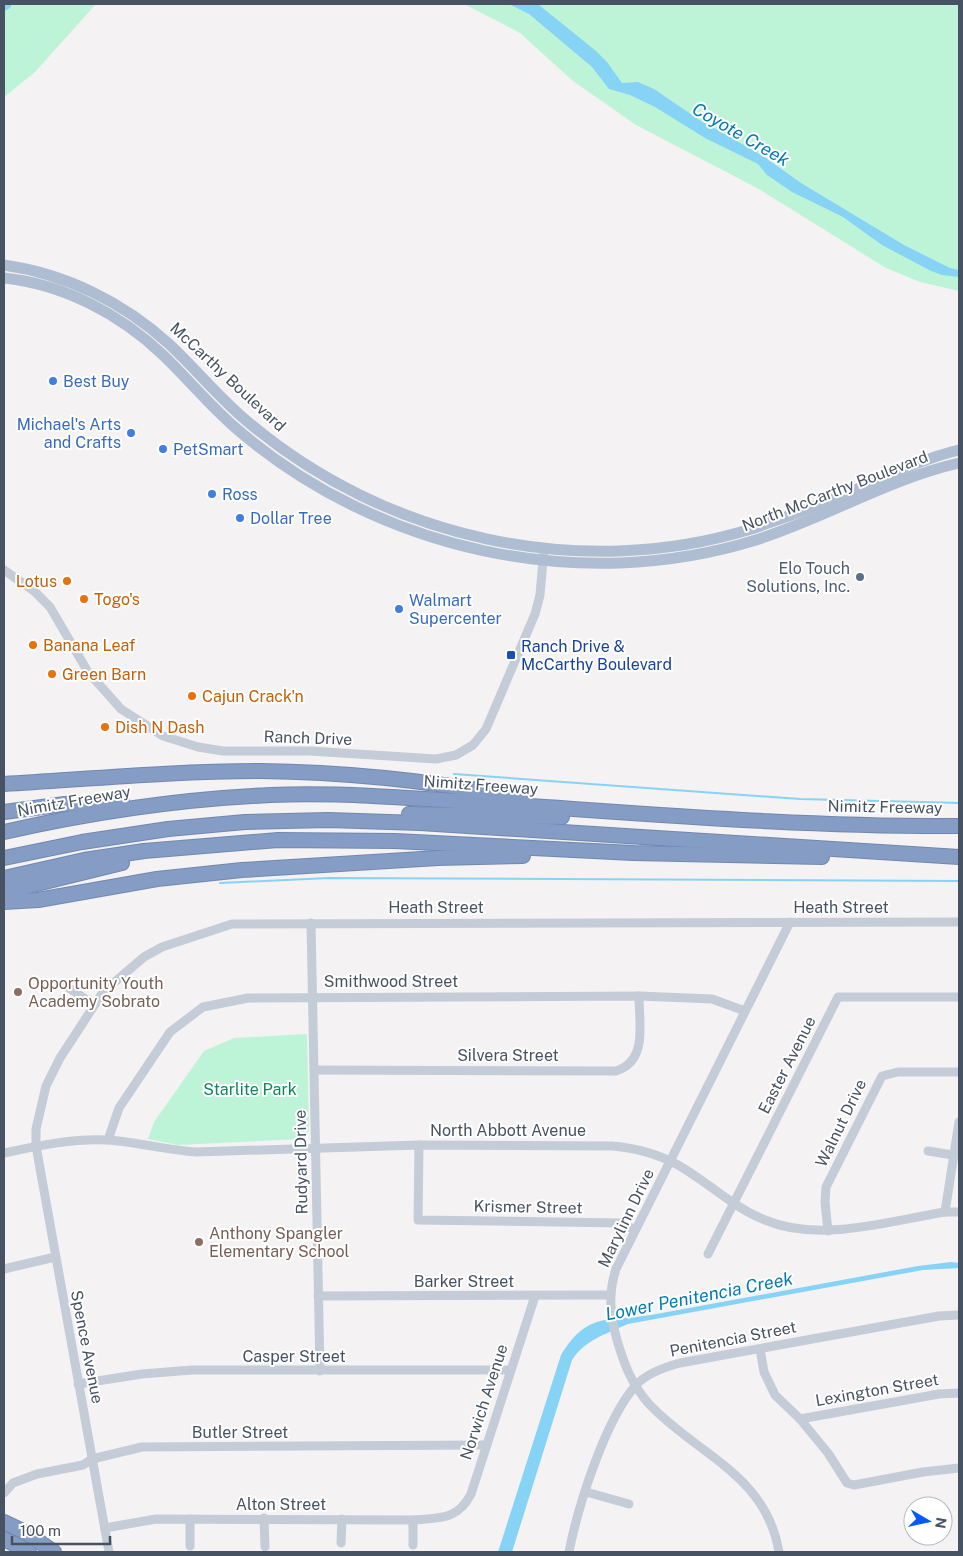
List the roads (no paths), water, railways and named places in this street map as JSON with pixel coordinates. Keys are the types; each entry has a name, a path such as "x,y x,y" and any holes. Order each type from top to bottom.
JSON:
{"highway":[{"path":"4,784 172,773 293,772 409,781 592,810"},
{"name":"Nimitz Freeway","path":"4,832 74,817 175,802 272,795 322,794 592,810 688,818 905,826 959,826"},
{"path":"4,812 72,803 175,802"},
{"path":"4,858 36,848 133,826 205,817 286,813 563,817 859,829 905,826"},
{"path":"4,850 36,848 168,829 245,822 328,820 420,823 959,858"},
{"path":"4,878 84,860 209,844 278,840 344,839 633,853 959,858"},
{"path":"4,892 70,874 209,844"},
{"path":"4,902 38,900 157,879 242,870 438,858 633,853"},
{"path":"8,1526 27,1533 54,1552"},
{"path":"4,1539 28,1552"}],"main road":[{"name":"McCarthy Boulevard","path":"4,265 64,280 102,296 131,314 170,345 253,427 295,458 343,487 389,509 436,526 494,541 544,549"},
{"name":"McCarthy Boulevard","path":"4,278 60,291 113,316 162,354 239,430 272,456 345,501 385,520 432,537 500,554 543,561"},
{"name":"North McCarthy Boulevard","path":"544,549 620,551 672,546 724,536 777,520 842,495 899,469 959,450"},
{"name":"North McCarthy Boulevard","path":"543,561 620,563 674,558 726,548 780,532 903,480 959,463"}],"street":[{"name":"Ranch Drive","path":"4,570 34,591 50,608 88,672 112,700 130,716 163,736 186,744 223,751 297,751 436,759 464,751 473,745 486,729 535,614 544,549"},
{"name":"Marylinn Drive","path":"779,1552 777,1539 769,1520 748,1485 649,1404 626,1372 615,1332 610,1295 616,1269 790,922"},
{"name":"Heath Street","path":"36,1146 36,1129 46,1086 60,1058 94,1005 110,986 144,957 162,947 232,924 959,922"},
{"name":"Rudyard Drive","path":"311,923 320,1371"},
{"path":"66,986 94,1005"},
{"name":"Smithwood Street","path":"108,1140 119,1108 170,1032 203,1007 248,998 312,996 640,996 712,999 745,1011"},
{"name":"Silvera Street","path":"314,1070 616,1070 626,1068 635,1060 639,1048 640,996"},
{"name":"Easter Avenue","path":"708,1254 838,997 959,997"},
{"name":"Walnut Drive","path":"828,1231 825,1202 826,1187 882,1076 898,1072 959,1072"},
{"path":"945,1212 959,1122"},
{"name":"North Abbott Avenue","path":"4,1153 36,1146 108,1140 169,1150 196,1152 419,1145 612,1146 640,1150 671,1162 734,1204 765,1221 804,1230 828,1231 945,1212 959,1212"},
{"name":"Krismer Street","path":"419,1145 418,1220 621,1223 635,1230"},
{"name":"Spence Avenue","path":"36,1146 109,1552"},
{"path":"928,1151 953,1156"},
{"path":"4,1269 55,1258"},
{"name":"Barker Street","path":"318,1296 610,1295"},
{"name":"Norwich Avenue","path":"457,1513 466,1505 471,1494 534,1296"},
{"name":"Penitencia Street","path":"569,1552 604,1436 636,1386 652,1374 671,1366 939,1316 959,1315"},
{"path":"760,1349 769,1385 783,1404 800,1419 828,1453 847,1483 854,1484 959,1468"},
{"name":"Casper Street","path":"78,1384 142,1374 192,1370 510,1370"},
{"name":"Lexington Street","path":"800,1419 939,1394 959,1393"},
{"name":"Butler Street","path":"4,1493 13,1484 37,1474 83,1465 92,1459 142,1447 486,1445"},
{"path":"586,1492 629,1504"},
{"name":"Alton Street","path":"105,1528 156,1519 413,1520 436,1518 457,1513"},
{"path":"264,1518 265,1547"},
{"path":"190,1519 190,1546"},
{"path":"341,1543 342,1519"},
{"path":"413,1520 413,1545"}],"water":[{"path":"509,4 539,5 596,51 607,62 622,83 638,82 654,89 698,119 763,156 801,183 904,245 950,268 959,270 959,277 942,275 931,271 882,245 843,217 792,192 767,175 758,164 705,138 655,107 630,95 609,89 592,67 529,14"},
{"path":"951,1262 959,1263 959,1268 923,1270 628,1324 590,1342 572,1360 512,1552 498,1552 561,1355 580,1331 600,1321 651,1315 918,1266"}],"waterway":[{"path":"454,774 800,799 959,803"},
{"path":"220,883 329,878 959,881"}],"place":[{"name":"Best Buy","path":"53,381"},
{"name":"Michael's Arts and Crafts","path":"131,433"},
{"name":"PetSmart","path":"163,449"},
{"name":"Ross","path":"212,494"},
{"name":"Dollar Tree","path":"240,518"},
{"name":"Elo Touch Solutions, Inc.","path":"860,577"},
{"name":"Lotus","path":"67,581"},
{"name":"Togo's","path":"84,599"},
{"name":"Walmart Supercenter","path":"399,609"},
{"name":"Banana Leaf","path":"33,645"},
{"name":"Ranch Drive & McCarthy Boulevard","path":"511,655"},
{"name":"Green Barn","path":"52,674"},
{"name":"Cajun Crack'n","path":"192,696"},
{"name":"Dish N Dash","path":"105,727"},
{"name":"Opportunity Youth Academy Sobrato","path":"18,992"},
{"name":"Anthony Spangler Elementary School","path":"199,1242"}],"water label":[{"name":"Coyote Creek","path":"741,134"},
{"name":"Lower Penitencia Creek","path":"699,1296"}],"park label":[{"name":"Starlite Park","path":"250,1089"}]}
